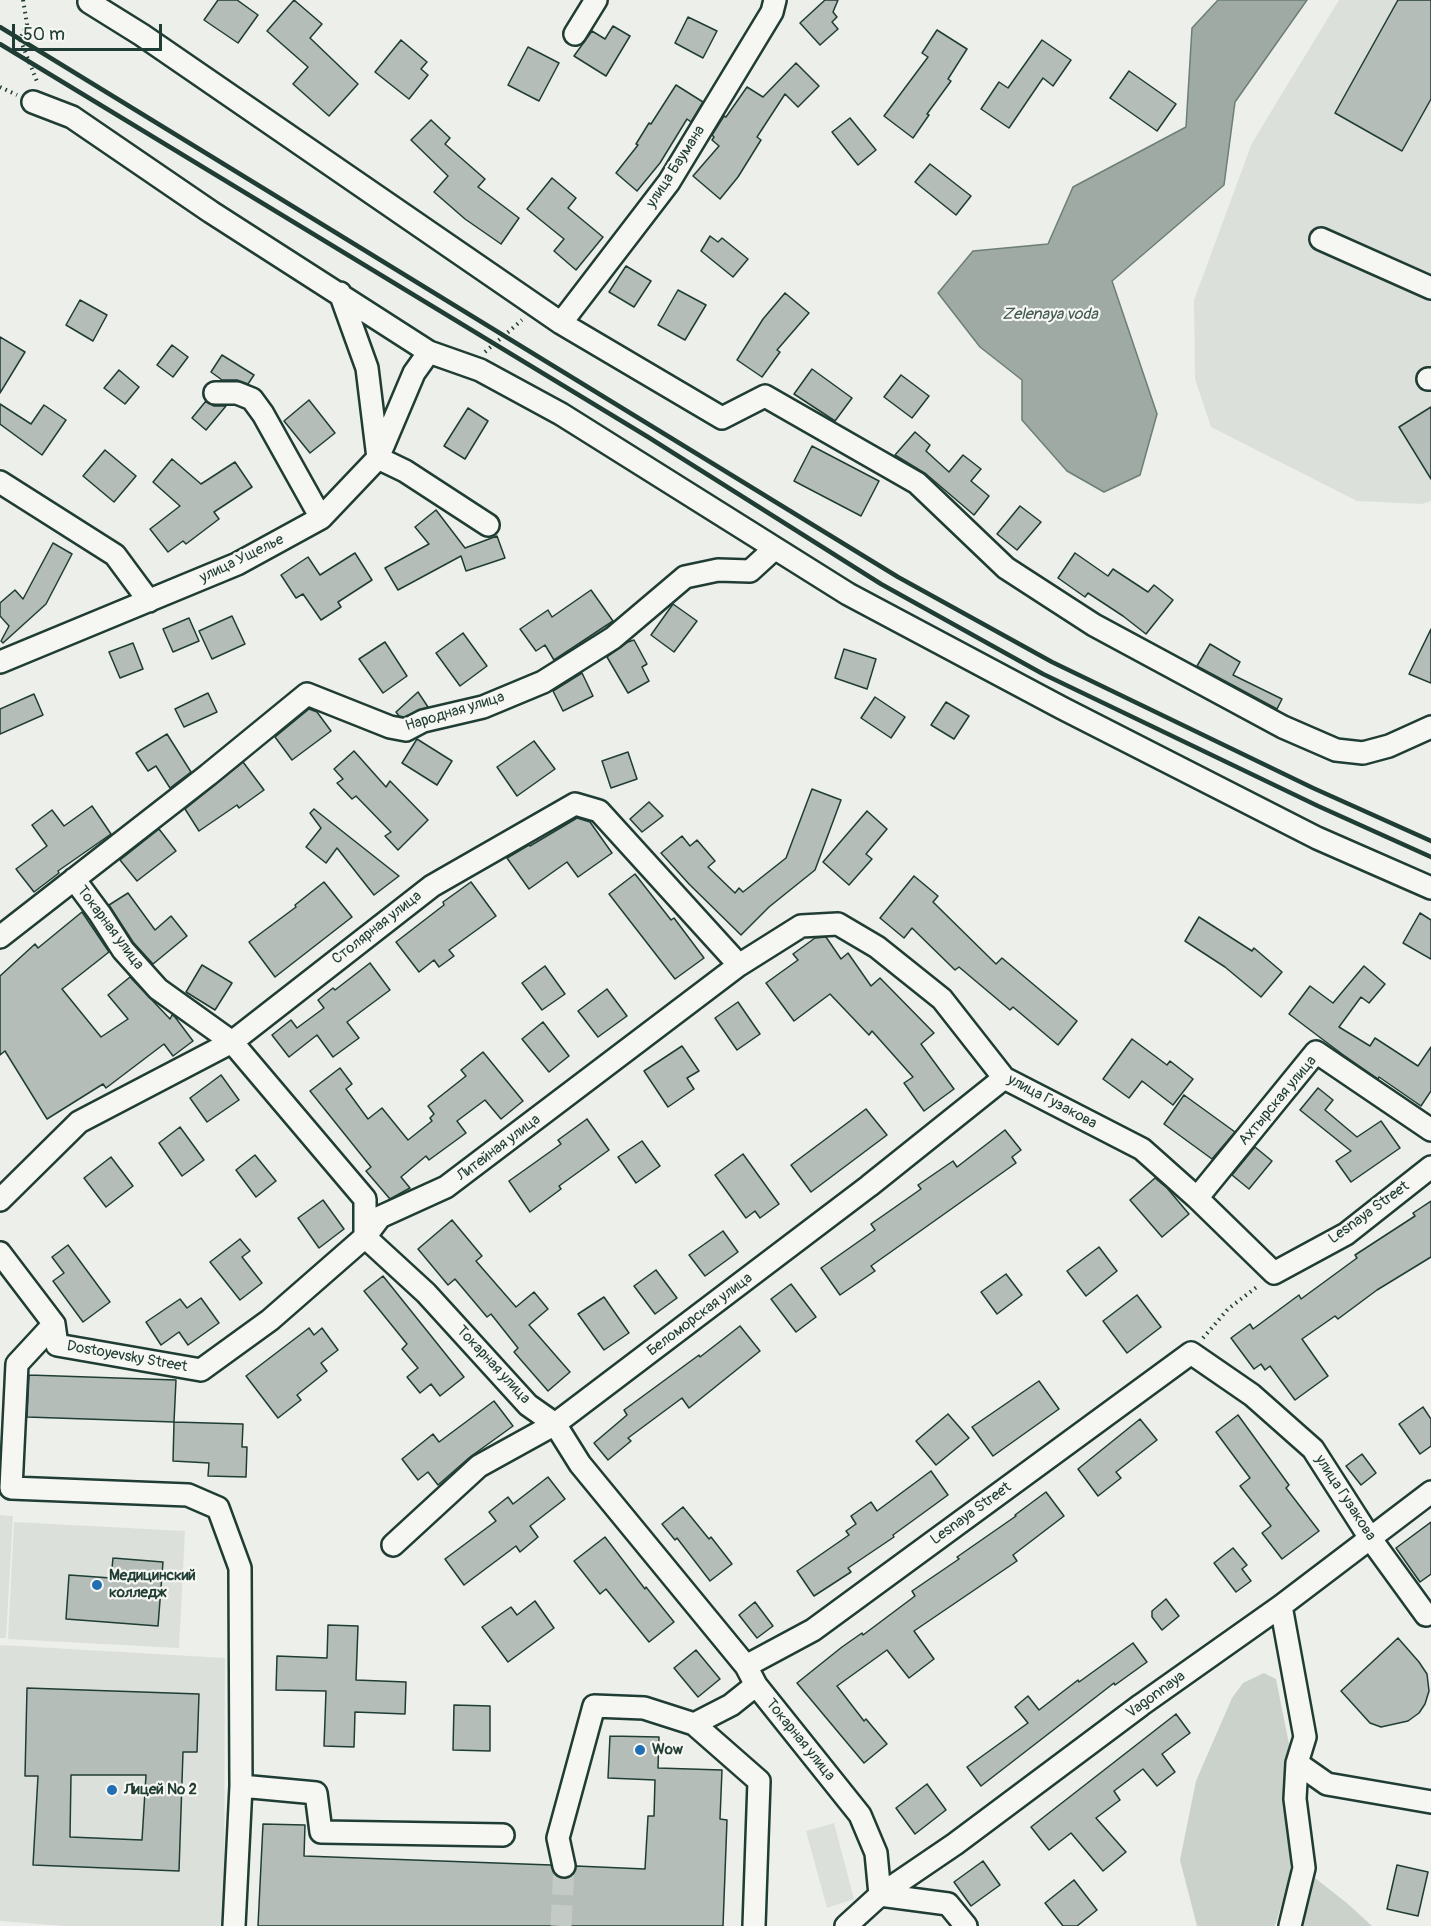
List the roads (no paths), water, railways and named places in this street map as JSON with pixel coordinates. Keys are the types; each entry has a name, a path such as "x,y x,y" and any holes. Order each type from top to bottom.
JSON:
{"street":[{"path":"90,0 89,2 142,35 561,323 722,418 765,396 917,483 1006,568 1094,625 1283,727 1336,750 1363,753 1389,746 1431,727"},
{"path":"575,34 596,0"},
{"name":"улица Баумана","path":"561,323 669,182 772,12 775,0"},
{"path":"33,102 72,117 211,212 429,352 480,370 561,414 848,594 1062,708 1317,838 1431,888"},
{"path":"1321,239 1431,288"},
{"path":"340,293 366,368 378,458 405,471 488,525"},
{"name":"улица Ущелье","path":"0,662 237,564 321,518 378,458 414,373 429,352"},
{"path":"215,393 237,393 252,399 263,414 321,518"},
{"path":"0,482 115,555 149,601"},
{"name":"Народная улица","path":"0,937 208,775 307,694 390,727 406,730 423,721 483,707 543,682 613,638 685,577 718,570 750,571 774,549"},
{"name":"Столярная улица","path":"0,1200 79,1122 232,1042 432,886 575,804 599,811 740,965"},
{"name":"Токарная улица","path":"74,879 123,950 158,989 232,1042 365,1199 365,1237 426,1293 528,1405 555,1424 580,1464 746,1666 756,1685 860,1815 876,1853 880,1895"},
{"name":"улица Гузакова","path":"801,926 838,924 877,947 942,999 1004,1078 1142,1149 1197,1198 1274,1274"},
{"name":"Литейная улица","path":"201,1370 270,1320 365,1237 380,1217 446,1187 740,965 801,926"},
{"name":"Ахтырская улица","path":"1197,1198 1316,1052 1431,1130"},
{"name":"Беломорская улица","path":"393,1545 479,1466 555,1424 860,1193 1004,1078"},
{"name":"Lesnaya Street","path":"1274,1274 1346,1234 1431,1167"},
{"name":"Dostoyevsky Street","path":"0,1253 54,1324 57,1345 201,1370"},
{"path":"54,1324 17,1364 6,1486 188,1495 218,1508 240,1568 242,1786 234,1926"},
{"name":"улица Гузакова","path":"1191,1353 1252,1395 1313,1449 1370,1538 1426,1615"},
{"name":"Lesnaya Street","path":"746,1666 813,1629 1191,1353"},
{"name":"Vagonnaya","path":"846,1926 880,1895 955,1844 1141,1705 1281,1606 1431,1492"},
{"path":"1281,1606 1305,1737 1297,1763 1295,1799 1304,1868 1290,1926"},
{"path":"694,1724 731,1705 756,1685"},
{"path":"564,1866 566,1838 594,1706 644,1708 694,1724 759,1781 754,1926"},
{"path":"1297,1763 1327,1784 1431,1802"},
{"path":"242,1786 316,1793 321,1832 503,1835"},
{"path":"880,1895 948,1904 966,1926"}],"water":[{"name":"Zelenaya voda","path":"1218,0 1307,0 1235,102 1224,185 1112,281 1157,414 1140,475 1104,492 1067,471 1022,420 1022,380 980,347 938,293 973,251 1048,244 1073,187 1186,127 1192,28"}],"tunnel":[{"path":"561,1926 564,1866"}],"railway":[{"path":"0,27 898,577 1052,662 1313,788 1431,841"},
{"path":"0,44 648,437 881,584 1043,674 1318,806 1431,857"}],"place":[{"name":"Медицинский колледж","path":"97,1585"},
{"name":"Wow","path":"640,1750"},
{"name":"Лицей № 2","path":"112,1790"}]}
